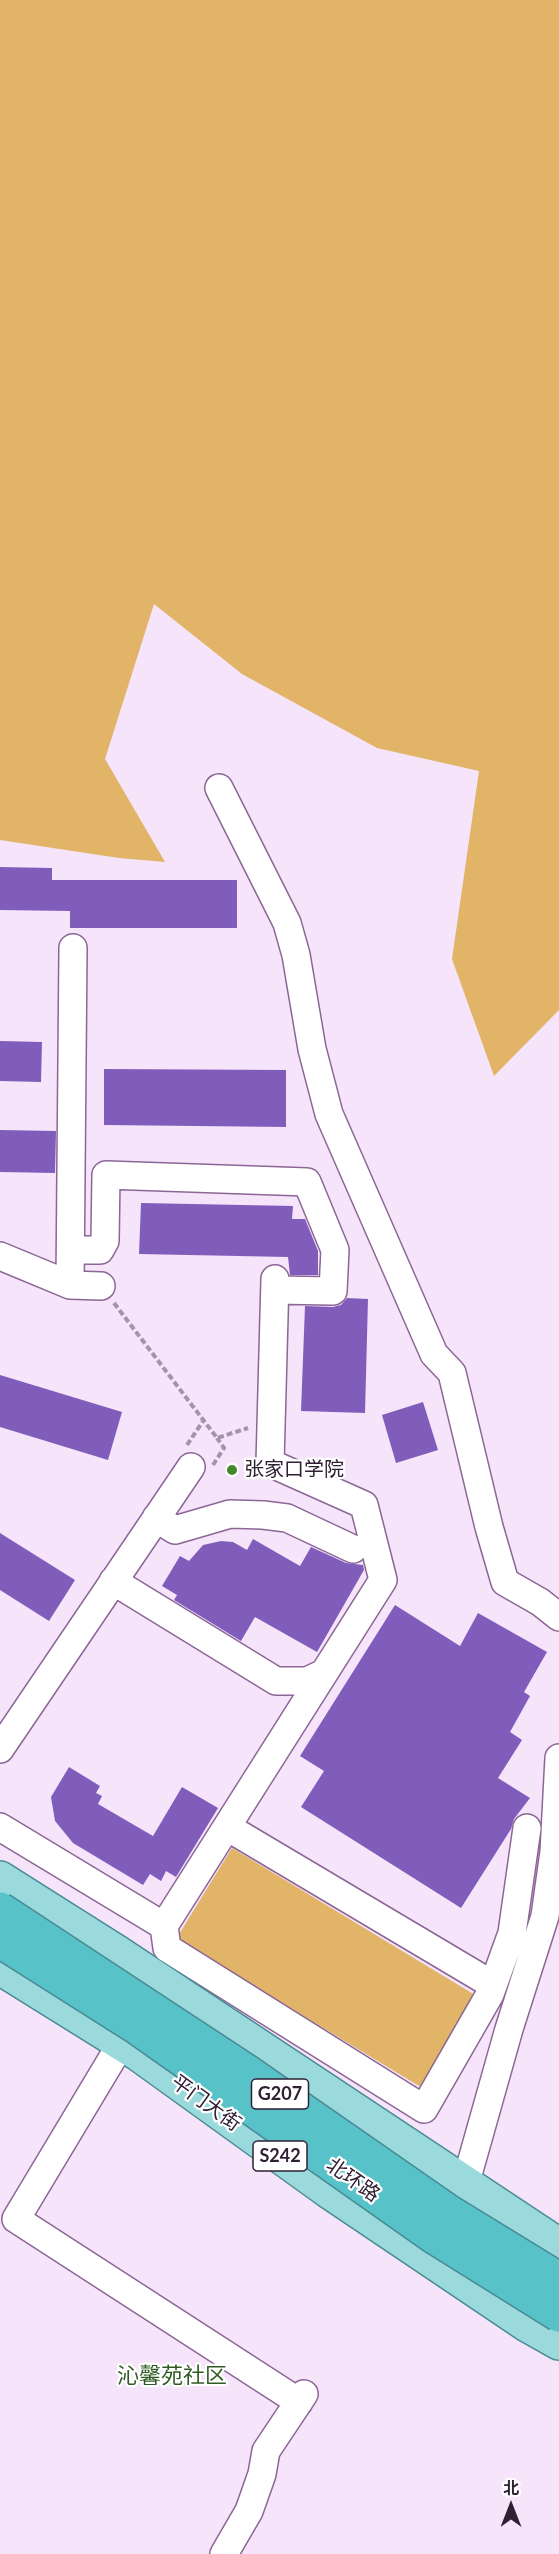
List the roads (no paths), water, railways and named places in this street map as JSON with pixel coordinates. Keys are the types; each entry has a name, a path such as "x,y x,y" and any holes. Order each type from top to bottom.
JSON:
{"highway":[{"name":"北环路","path":"0,1909 248,2072 448,2211 559,2279"},
{"name":"北环路","path":"0,1941 136,2027 434,2237 559,2315"}],"main road":[{"path":"0,1878 117,1952 559,2246"},
{"name":"平门大街","path":"0,1968 121,2044 363,2214 527,2325 559,2343"},
{"path":"363,2214 410,2146"}],"street":[{"path":"219,788 287,923 296,955 312,1049 329,1114 434,1354 452,1373 489,1527 505,1582 540,1602 559,1617"},
{"path":"70,1284 73,948"},
{"path":"70,1250 100,1250 105,1241 106,1175 307,1182 335,1250 333,1291 275,1285 270,1463 364,1505 383,1580 164,1926 167,1948 424,2109 493,1985 513,1933 527,1828"},
{"path":"0,1256 70,1284 101,1286"},
{"path":"0,1749 191,1467"},
{"path":"156,1518 175,1530 230,1514 287,1518 353,1549"},
{"path":"113,1581 276,1681 307,1681 324,1673"},
{"path":"465,2185 509,2029 545,1916 554,1852 559,1758"},
{"path":"0,1827 164,1926"},
{"path":"227,1827 493,1985"},
{"path":"121,2044 16,2219 302,2398 266,2451 262,2474 249,2511 225,2554"}],"place":[{"name":"张家口学院","path":"232,1470"}],"district":[{"name":"沁馨苑社区","path":"172,2376"}]}
